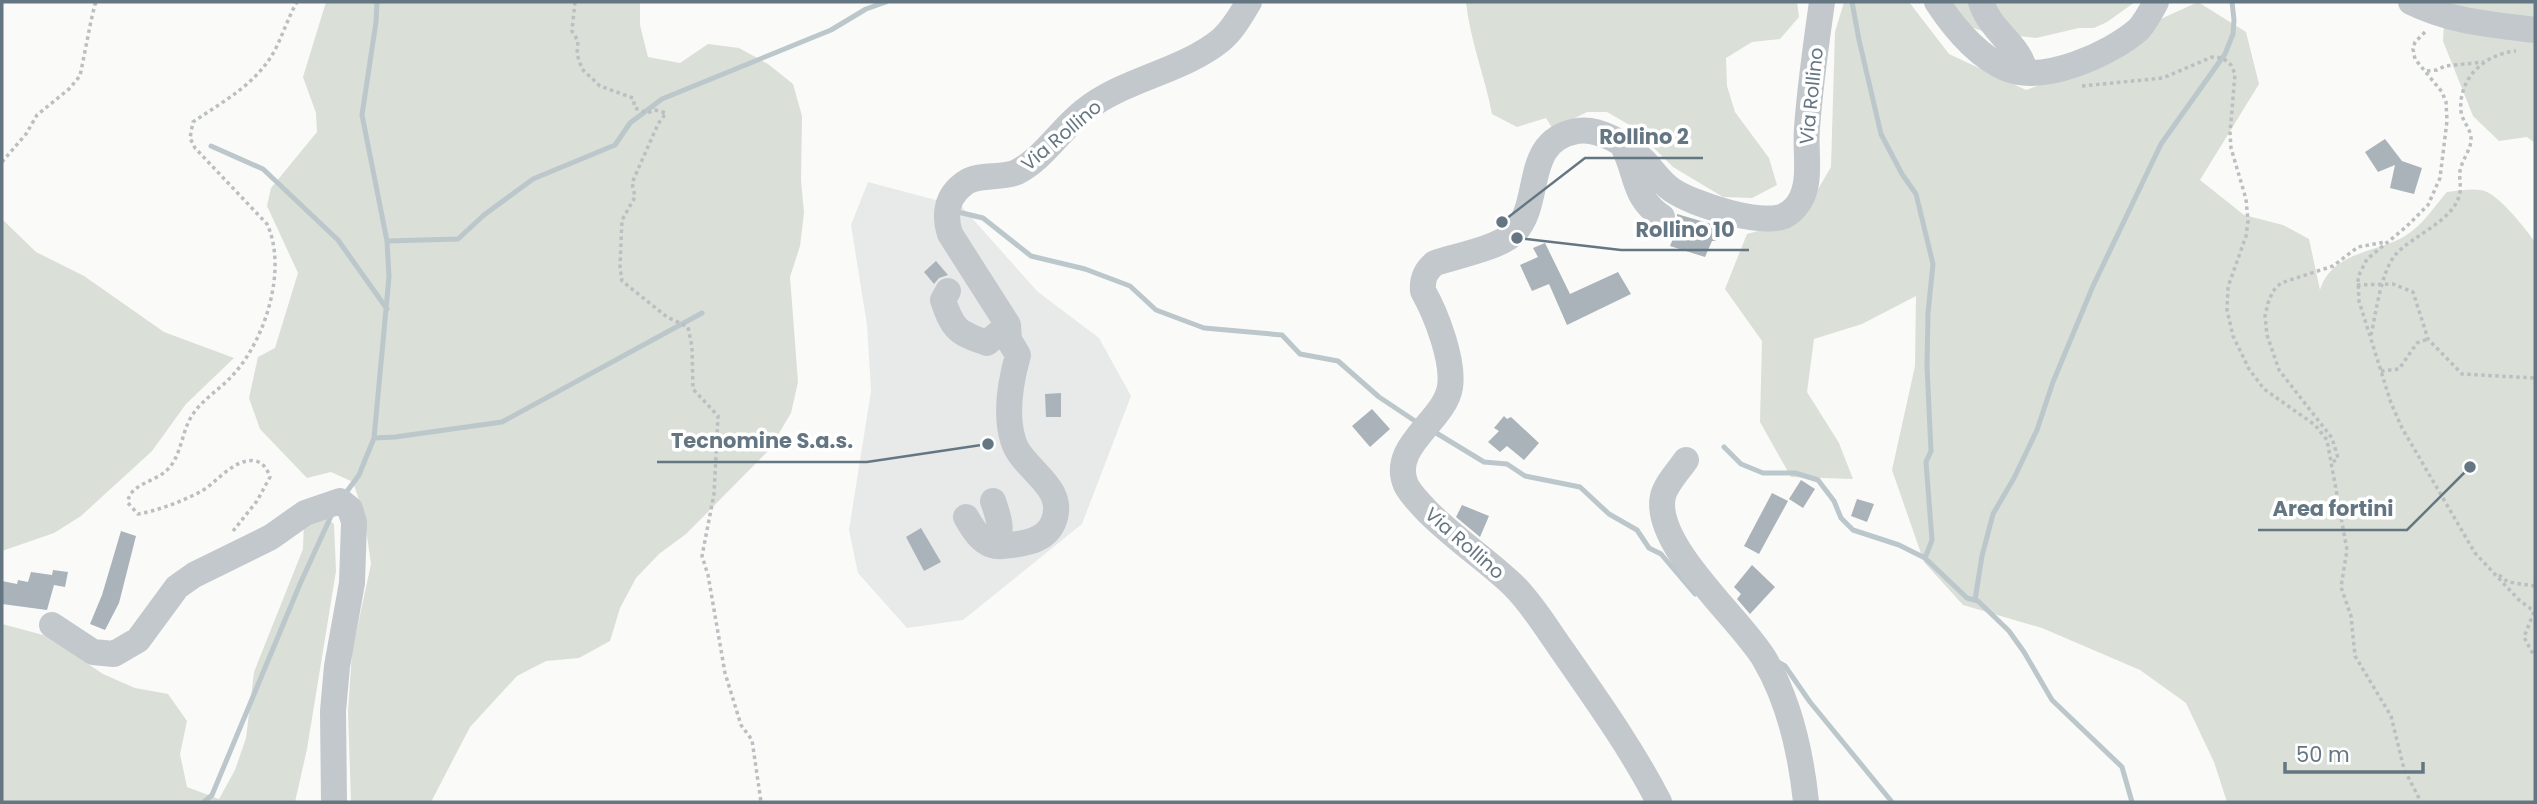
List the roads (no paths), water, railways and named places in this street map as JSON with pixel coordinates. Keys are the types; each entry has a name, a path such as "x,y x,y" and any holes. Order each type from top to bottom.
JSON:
{"street":[{"name":"Via Rollino","path":"996,546 1032,542 1051,526 1057,509 1053,492 1014,444 1011,430 1011,379 1018,355 1009,340 1008,325 950,234 945,219 948,203 965,182 1016,173 1084,110 1212,46 1234,26 1250,2"},
{"name":"Via Rollino","path":"1659,802 1638,763 1527,600 1514,586 1444,529 1412,495 1405,483 1405,461 1450,390 1451,378 1444,344 1422,282 1429,268 1435,263 1499,242 1514,233 1525,214 1539,160 1553,141 1570,133 1599,131 1643,159 1672,191 1708,206 1749,217 1768,218 1783,216 1795,208 1806,185 1808,111 1822,2"},
{"path":"1937,2 1951,24 1971,44 2005,68 2025,72 2057,70 2101,52 2138,29 2156,2"},
{"path":"1981,2 1995,29 2023,58 2025,72"},
{"path":"2411,2 2438,14 2529,40"},
{"path":"1624,146 1639,194 1649,208 1662,217"},
{"path":"948,290 943,300 950,321 961,334 987,343 1008,325"},
{"path":"1686,460 1663,496 1664,514 1669,530 1683,557 1765,659 1787,707 1804,774 1806,802"},
{"path":"52,625 93,652 114,654 138,640 177,587 194,575 271,537 305,513 340,501 350,509 354,522 352,583 337,666 333,711 334,802"},
{"path":"966,517 978,537 996,546 1001,535 993,501"}],"waterway":[{"path":"345,494 359,475 374,438 389,277 387,241 362,115 377,2"},
{"path":"387,241 458,239 484,215 533,179 615,145 630,123 662,99 831,30 866,9 886,2"},
{"path":"1852,2 1881,134 1916,194 1933,264 1928,313 1927,366 1931,451 1926,462 1932,540 1925,558"},
{"path":"1975,600 1982,556 1993,514 2037,430 2053,382 2093,286 2161,144 2225,54 2233,34 2232,2"},
{"path":"211,146 263,169 338,240 387,309"},
{"path":"958,212 983,218 1031,256 1085,269 1130,286 1156,310 1204,328 1282,335 1300,354 1338,361 1379,397 1418,423"},
{"path":"374,438 502,422 702,313"},
{"path":"1433,431 1484,462 1507,464 1525,476 1580,487 1609,514 1637,530 1649,548 1661,554 1695,594"},
{"path":"1724,447 1741,464 1763,473 1795,473 1818,480 1834,501 1841,518 1853,530 1899,545 1925,558 1967,598 1978,601 2009,631 2052,700 2122,767 2132,802"},
{"path":"204,802 212,795 332,514"},
{"path":"1778,662 1785,666 1810,702 1892,802"}],"place":[{"name":"Rollino 2","path":"1502,222"},
{"name":"Rollino 10","path":"1517,238"},
{"name":"Tecnomine S.a.s.","path":"988,444"},
{"name":"Area fortini","path":"2470,467"}]}
